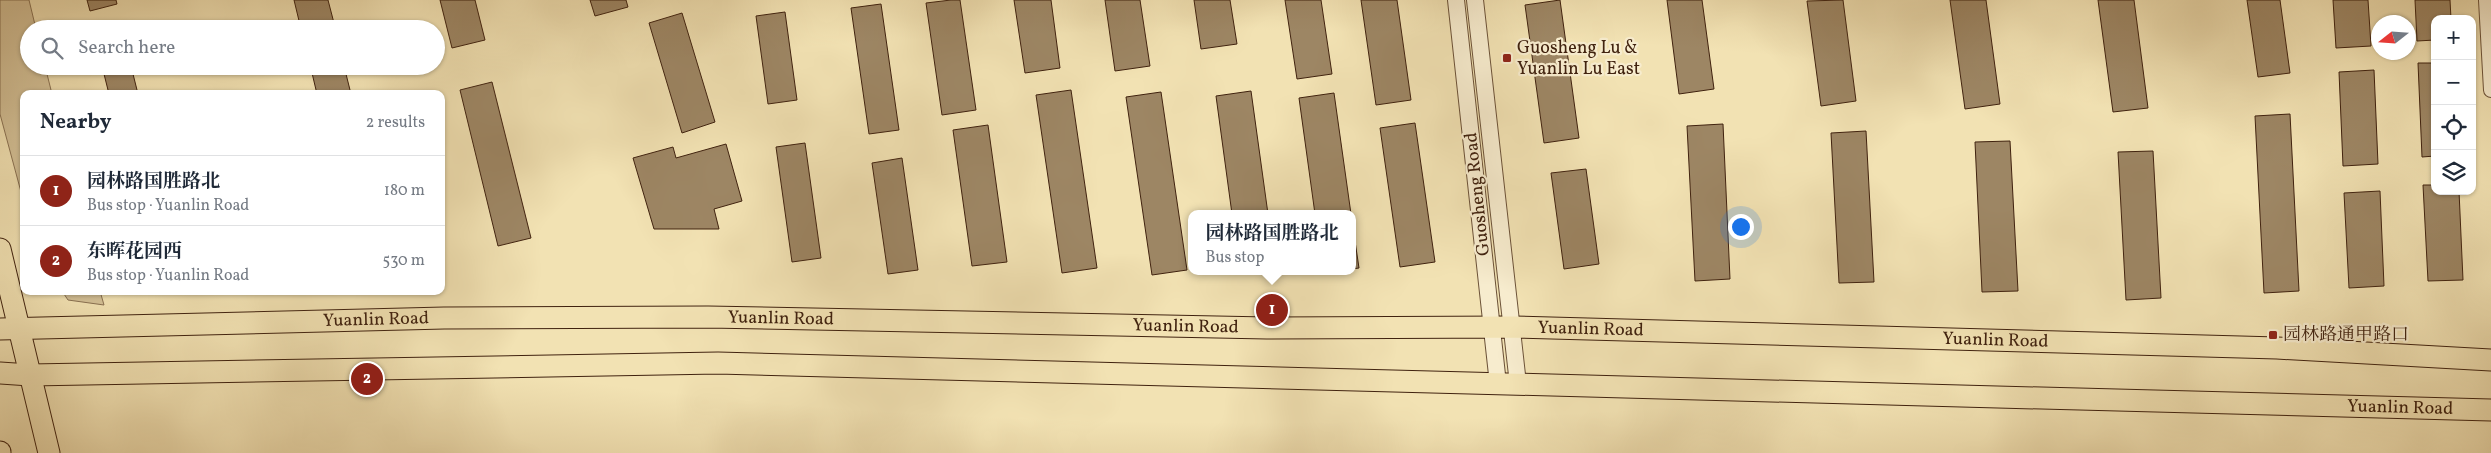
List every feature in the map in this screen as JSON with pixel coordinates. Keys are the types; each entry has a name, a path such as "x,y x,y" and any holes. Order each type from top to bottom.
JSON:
{"main road":[{"path":"0,249 10,328 30,375 49,453"},
{"name":"Yuanlin Road","path":"10,328 444,318 688,317 1267,328 1503,327 2277,348 2491,360"},
{"name":"Yuanlin Road","path":"0,373 30,375 718,364 2491,410"}],"street":[{"name":"Guosheng Road","path":"1456,0 1503,327"},
{"name":"Guosheng Road","path":"1475,0 1508,384"},
{"path":"2486,0 2491,90"}],"shaded area":[{"path":"0,0 29,0 34,20 20,20 20,75 47,75 51,90 20,90 20,188 0,114"},
{"path":"65,295 101,295 104,305 68,300"}],"building":[{"path":"87,0 116,0 117,4 90,11"},
{"path":"294,0 328,0 333,20 299,20"},
{"path":"440,0 475,0 485,40 452,48"},
{"path":"590,0 626,0 628,7 595,16"},
{"path":"960,0 976,110 942,115 926,3"},
{"path":"1014,0 1051,0 1060,68 1025,73"},
{"path":"1105,0 1140,0 1150,66 1115,71"},
{"path":"1194,0 1230,0 1237,44 1201,49"},
{"path":"1285,0 1321,0 1332,74 1297,79"},
{"path":"1361,0 1397,0 1411,100 1376,105"},
{"path":"1560,0 1579,138 1544,143 1525,5"},
{"path":"1667,0 1702,0 1714,89 1679,94"},
{"path":"1843,0 1856,101 1821,106 1807,1"},
{"path":"1950,0 1986,0 2000,104 1965,109"},
{"path":"2098,0 2134,0 2148,108 2113,112"},
{"path":"2247,0 2280,0 2290,73 2258,77"},
{"path":"2333,0 2368,0 2371,46 2336,48"},
{"path":"2415,0 2450,0 2451,15 2431,15 2431,40 2417,41"},
{"path":"881,4 899,130 869,134 851,8"},
{"path":"785,12 797,100 768,104 756,16"},
{"path":"682,13 715,122 682,133 649,23"},
{"path":"2418,63 2431,63 2431,156 2422,157"},
{"path":"2374,70 2378,164 2343,166 2339,72"},
{"path":"104,75 133,75 137,90 108,90"},
{"path":"312,75 346,75 350,90 316,90"},
{"path":"492,82 531,238 498,246 460,90"},
{"path":"1071,90 1097,268 1062,273 1036,95"},
{"path":"1251,91 1267,210 1231,210 1216,96"},
{"path":"1161,92 1187,270 1152,275 1126,97"},
{"path":"1334,93 1350,210 1314,210 1299,98"},
{"path":"2290,114 2299,291 2264,293 2255,116"},
{"path":"1415,123 1435,262 1400,267 1380,128"},
{"path":"1723,124 1730,279 1695,281 1687,126"},
{"path":"988,125 1007,262 972,266 953,130"},
{"path":"1866,131 1874,282 1839,283 1831,133"},
{"path":"2010,141 2018,291 1982,292 1975,142"},
{"path":"805,143 821,258 792,262 776,147"},
{"path":"726,144 742,201 714,209 719,229 654,229 633,158 673,147 676,158"},
{"path":"2153,151 2161,298 2126,300 2118,152"},
{"path":"902,158 918,270 888,274 872,163"},
{"path":"1586,169 1599,264 1564,269 1551,173"},
{"path":"2423,185 2431,185 2431,195 2459,195 2463,280 2428,281"},
{"path":"2380,191 2384,286 2349,288 2344,193"},
{"path":"1356,248 1359,268 1356,268"}],"place":[{"name":"Guosheng Lu & Yuanlin Lu East","path":"1507,58"},
{"name":"园林路国胜路北","path":"1272,310"},
{"name":"园林路通甲路口","path":"2273,335"},
{"name":"东晖花园西","path":"367,379"}]}
